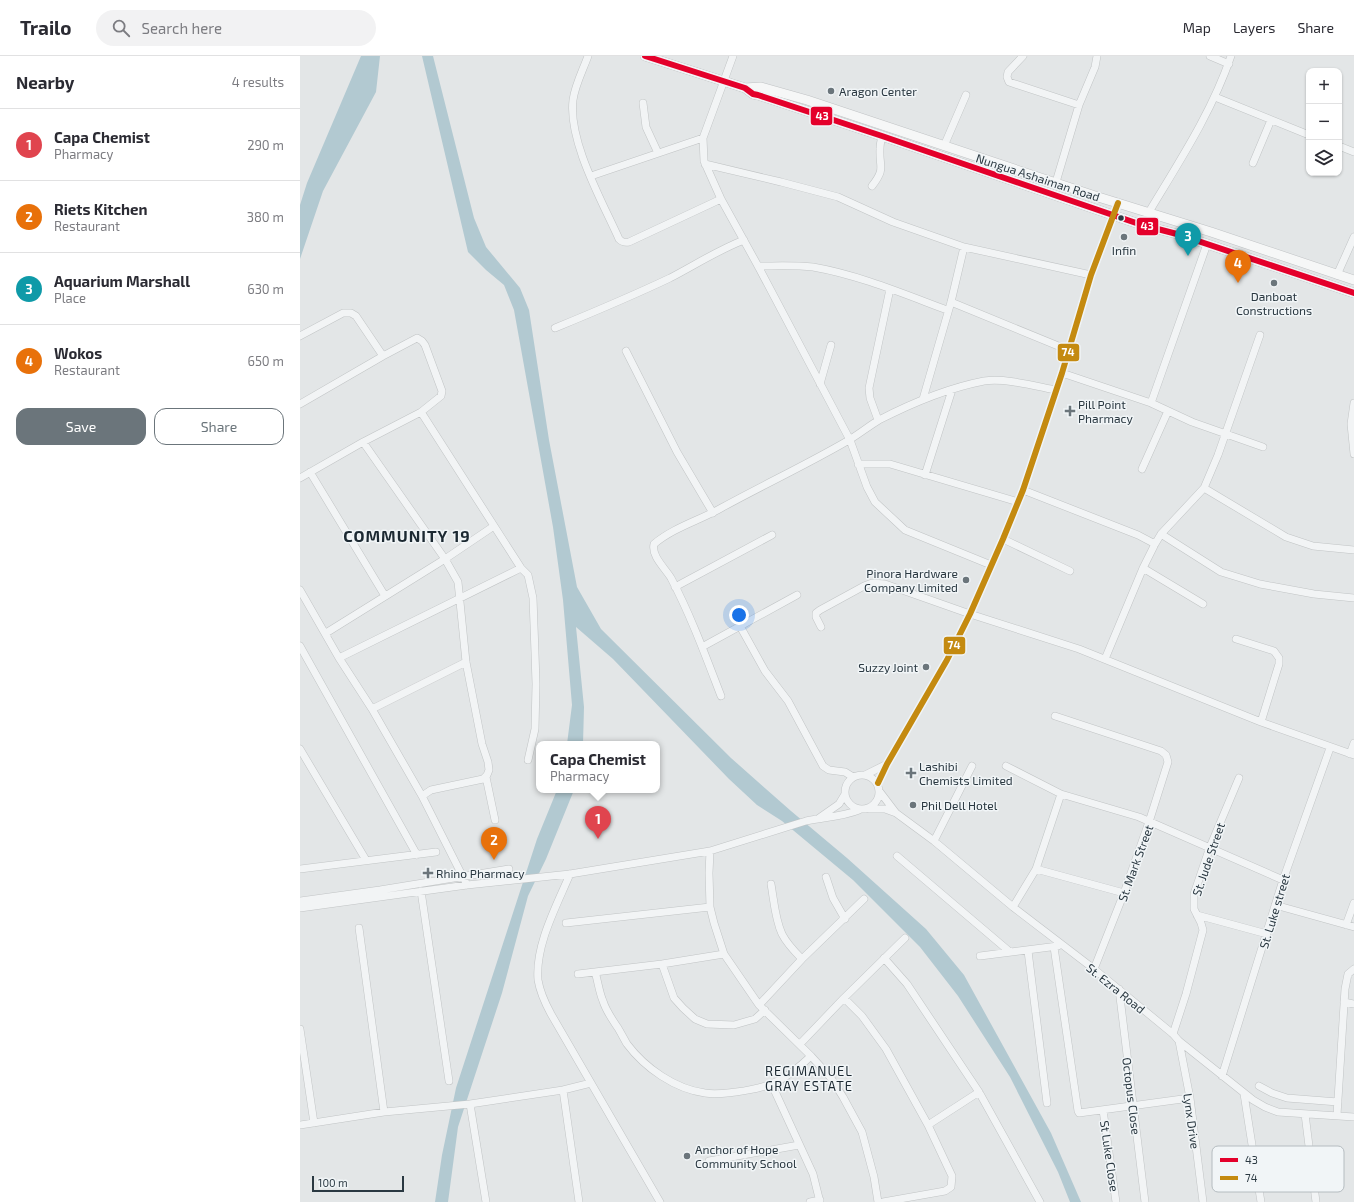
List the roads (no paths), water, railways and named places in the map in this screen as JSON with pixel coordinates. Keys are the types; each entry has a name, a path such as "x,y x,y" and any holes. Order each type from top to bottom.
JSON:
{"main road":[{"name":"Nungua Ashaiman Road","path":"645,56 745,88 807,100 1354,280"},
{"name":"Nungua Ashaiman Road","path":"759,91 882,136 1114,216 1207,244 1354,293"}],"street":[{"path":"588,56 573,100 575,130 591,176 619,239 625,243 629,242 721,199"},
{"path":"733,56 703,138 705,164 721,199 850,440 867,487 875,502 905,530 991,565"},
{"path":"1023,56 1008,72 1007,77 1009,82 1079,106"},
{"path":"1056,182 1079,106 1095,67 1096,56"},
{"path":"1210,56 1229,64"},
{"path":"1149,212 1200,127 1215,98 1232,56"},
{"path":"944,146 966,95"},
{"path":"1215,98 1306,134"},
{"path":"643,103 646,127 658,153"},
{"path":"1253,162 1271,120"},
{"path":"872,186 880,173 882,166 880,149 882,136"},
{"path":"591,176 703,138"},
{"path":"1342,147 1354,152"},
{"path":"705,164 838,197 900,225 964,247 1091,275"},
{"path":"878,784 887,764 947,660 970,614 1003,539 1023,490 1062,373 1091,275 1118,203"},
{"path":"1337,275 1354,237"},
{"path":"555,328 630,297 704,260 730,245 744,240"},
{"path":"1151,403 1207,244"},
{"path":"923,399 947,310 951,302 964,247"},
{"path":"758,266 813,267 867,281 947,310"},
{"path":"878,420 870,398 869,388 890,290"},
{"path":"951,302 1068,350"},
{"path":"300,336 343,313 351,314 356,316 383,356"},
{"path":"1105,659 1143,568 1155,544 1161,534 1204,488 1260,335"},
{"path":"300,404 417,338 422,341 442,391 441,396 421,412 363,442 300,478"},
{"path":"820,384 831,345"},
{"path":"626,351 677,452 713,513"},
{"path":"1062,373 1151,403 1192,422 1263,448"},
{"path":"721,696 676,587 655,554 654,544 663,536 713,513 850,440 878,420 923,399 985,381 995,381 1056,390"},
{"path":"925,475 952,390"},
{"path":"1354,403 1351,424 1354,454"},
{"path":"1142,469 1168,411"},
{"path":"421,412 521,568 528,575 533,598 535,653 535,729 528,760"},
{"path":"363,442 445,559 458,582 466,662 482,744 488,762 489,770 486,777 495,820"},
{"path":"858,464 890,464 1018,502"},
{"path":"310,472 385,596"},
{"path":"1204,488 1286,536 1313,546 1354,550"},
{"path":"1023,490 1138,535 1155,544"},
{"path":"326,633 445,559 494,526"},
{"path":"1161,534 1221,572 1260,584 1314,594 1354,598"},
{"path":"676,587 772,535"},
{"path":"1003,539 1070,571"},
{"path":"340,658 521,568"},
{"path":"1143,568 1203,604"},
{"path":"821,627 816,617 816,613 820,610 864,586 872,583 885,584 970,614 1079,649 1330,748 1352,755 1354,743"},
{"path":"300,590 372,709 422,796 467,885"},
{"path":"702,647 797,595"},
{"path":"740,626 765,671 788,701 823,766 830,770 842,771 853,778"},
{"path":"1236,639 1274,651 1279,658 1277,670 1261,722"},
{"path":"300,646 417,855"},
{"path":"372,709 466,662"},
{"name":"St. Mark Street","path":"1055,716 1161,751 1166,755 1168,762 1124,893 1094,969"},
{"name":"St. Luke street","path":"1222,1076 1283,880 1330,748"},
{"path":"300,749 366,860"},
{"path":"865,775 887,764"},
{"path":"934,841 972,766"},
{"path":"1006,766 1061,794 1139,817 1283,880"},
{"path":"819,818 838,804 845,794 848,782 859,775 865,775 872,778 878,784 880,792 896,813"},
{"path":"422,796 431,790 477,781 486,777"},
{"name":"St. Jude Street","path":"1173,1034 1186,994 1203,930 1194,910 1194,894 1210,847 1239,778"},
{"path":"868,809 877,802 880,792"},
{"path":"845,794 850,804 860,810"},
{"path":"1014,907 1036,869 1061,794"},
{"path":"300,908 467,885 570,874 710,851 806,821 848,814 860,810 885,809 896,813"},
{"name":"St. Ezra Road","path":"896,813 934,841 1014,907 1119,989 1173,1034 1179,1041 1244,1094 1265,1107 1278,1112 1354,1117"},
{"path":"710,851 708,873 710,907 724,954 760,1005 800,1044 835,1084 862,1132 874,1177 878,1202"},
{"path":"301,867 436,852"},
{"path":"897,856 1010,952"},
{"path":"300,901 380,890 509,869"},
{"path":"1036,869 1124,893"},
{"path":"570,874 547,928 540,955 538,981 545,1003 660,1202"},
{"path":"826,877 833,898 844,918"},
{"path":"771,884 777,921 783,936 792,949 802,959"},
{"path":"421,891 449,1081"},
{"path":"760,1005 802,959 864,899"},
{"path":"1275,905 1350,926 1354,903"},
{"path":"566,923 710,907"},
{"path":"1197,915 1266,934"},
{"path":"359,928 384,1112"},
{"path":"800,1044 905,938"},
{"path":"980,956 1028,951 1062,945"},
{"path":"1054,947 1078,1110 1082,1113 1190,1098"},
{"path":"1028,951 1047,1103"},
{"path":"578,974 662,964 724,954"},
{"path":"884,958 907,984 979,1092 1040,1202"},
{"path":"662,964 674,998 695,1018 707,1024 734,1025 755,1019 765,1010"},
{"path":"1337,1115 1346,979 1348,974 1354,969"},
{"path":"595,972 602,1001 609,1015 631,1048 659,1074 681,1086 707,1094 742,1092 772,1085 790,1075 811,1056"},
{"name":"Octopus Close","path":"1119,989 1145,1202"},
{"path":"844,998 862,1016 886,1049 928,1125 952,1176 951,1187 949,1190 883,1202"},
{"path":"1344,1002 1354,1004"},
{"path":"300,1029 314,1123"},
{"name":"Lynx Drive","path":"1179,1041 1190,1098 1203,1202"},
{"path":"300,1124 384,1112 469,1104 563,1090 591,1083"},
{"path":"772,1085 813,1174 820,1201 810,1202"},
{"path":"1259,1086 1272,1093 1287,1098 1338,1102"},
{"path":"563,1090 579,1202"},
{"path":"928,1125 979,1092"},
{"path":"1244,1094 1252,1146"},
{"path":"469,1104 486,1202"},
{"name":"St Luke Close","path":"1103,1110 1116,1202"},
{"path":"1305,1114 1309,1146"},
{"path":"709,1161 799,1145"},
{"path":"1259,1192 1261,1202"},
{"path":"1315,1192 1316,1202"}],"water":[{"path":"361,56 380,56 376,92 323,191 300,259 300,205 307,183"},
{"path":"422,56 433,56 474,218 486,247 520,288 529,310 549,440 577,587 601,629 731,758 847,858 926,929 964,975 1051,1133 1081,1202 1070,1202 1058,1172 1010,1077 958,996 920,947 853,880 782,821 757,805 729,779 613,659 576,627 584,707 583,741 567,741 572,705 563,600 553,527 514,310 504,285 468,252"},
{"path":"556,793 573,793 546,859 528,896 502,993 458,1127 448,1202 435,1202 442,1155 456,1088 537,839"}],"place":[{"name":"Aragon Center","path":"831,91"},
{"name":"Infin","path":"1124,237"},
{"name":"Aquarium Marshall","path":"1188,256"},
{"name":"Wokos","path":"1238,283"},
{"name":"Danboat Constructions","path":"1274,283"},
{"name":"Pill Point Pharmacy","path":"1070,411"},
{"name":"Pinora Hardware Company Limited","path":"966,580"},
{"name":"Suzzy Joint","path":"926,667"},
{"name":"Lashibi Chemists Limited","path":"911,773"},
{"name":"Phil Dell Hotel","path":"913,805"},
{"name":"Capa Chemist","path":"598,839"},
{"name":"Riets Kitchen","path":"494,860"},
{"name":"Rhino Pharmacy","path":"428,873"},
{"name":"Anchor of Hope Community School","path":"687,1156"}],"district":[{"name":"COMMUNITY 19","path":"407,535"},
{"name":"REGIMANUEL GRAY ESTATE","path":"809,1078"}]}
